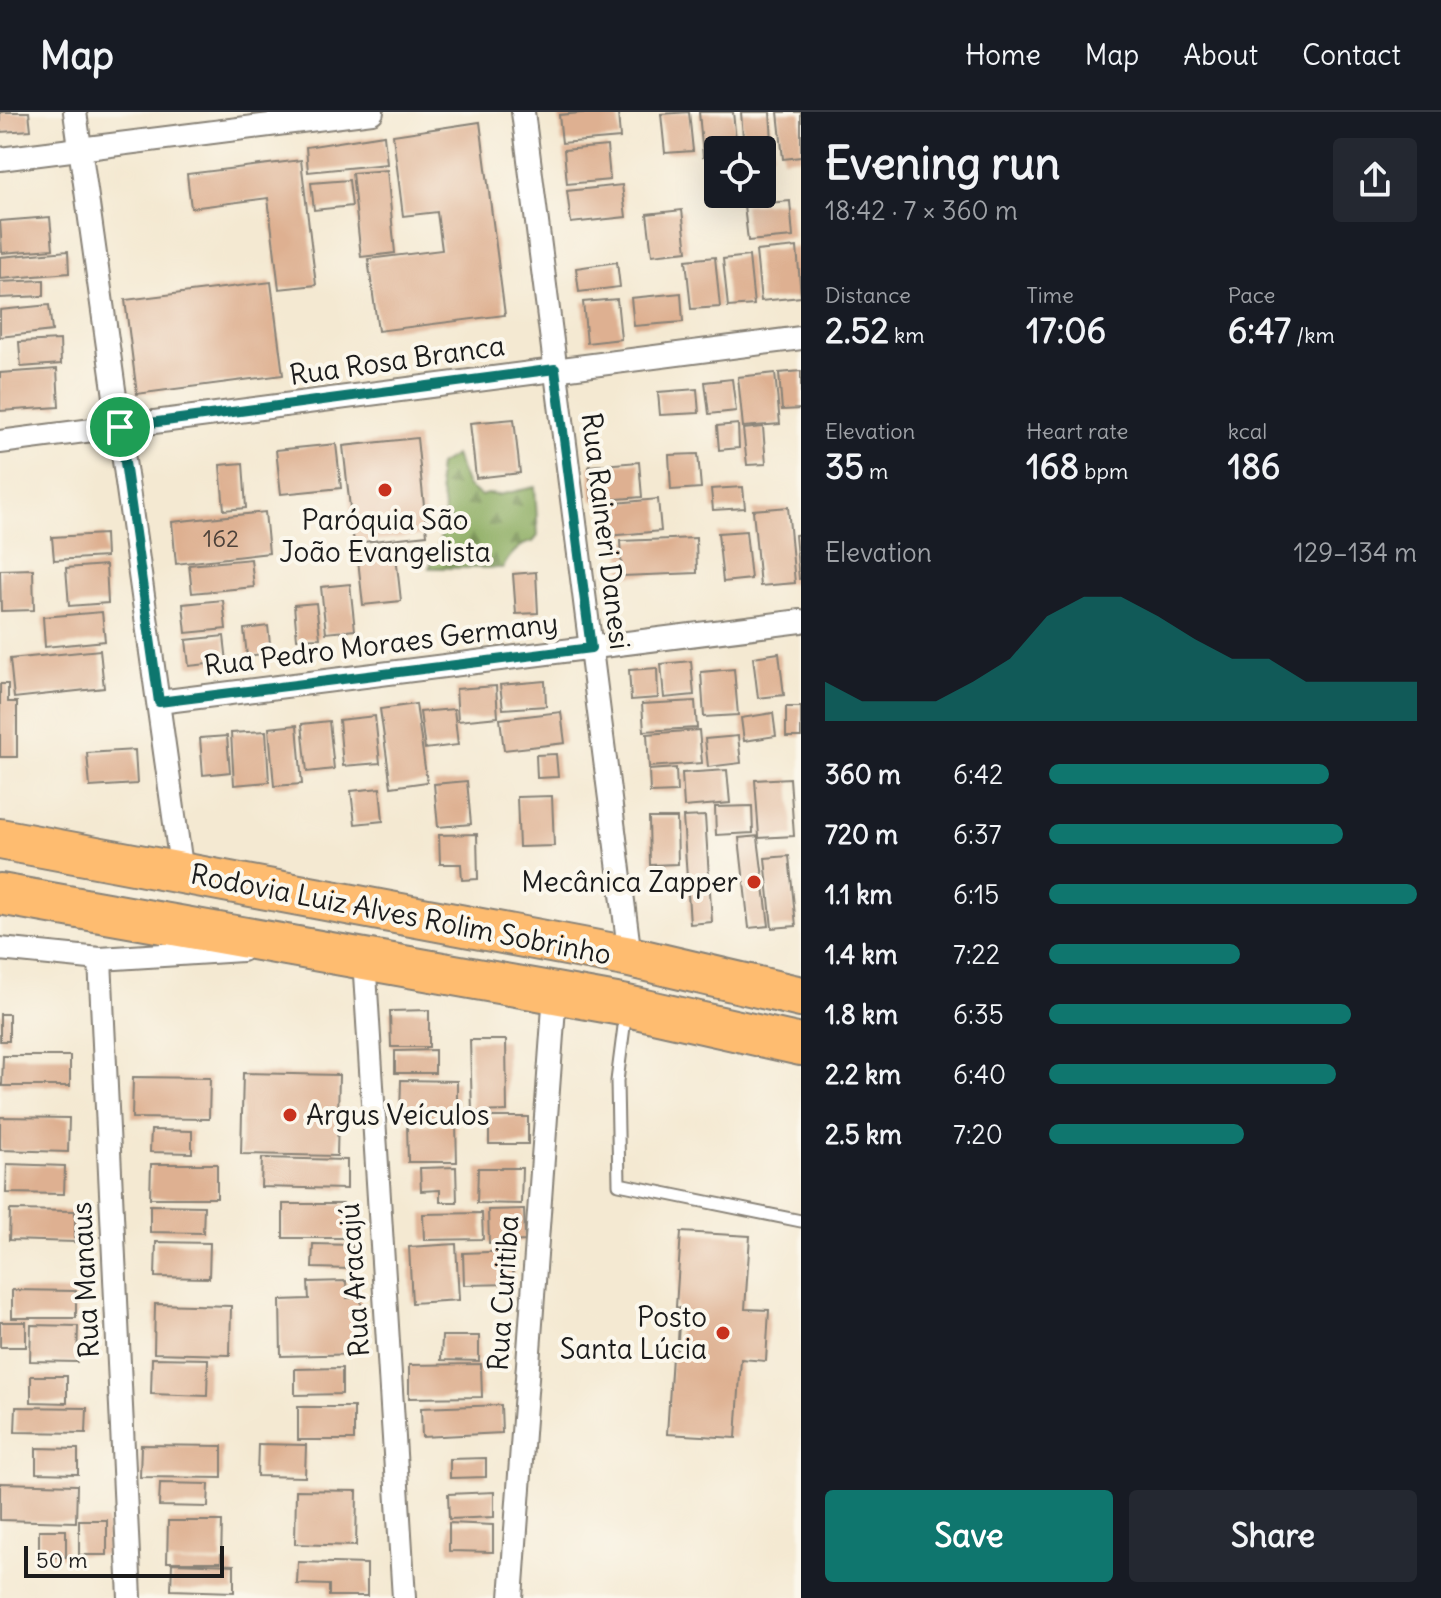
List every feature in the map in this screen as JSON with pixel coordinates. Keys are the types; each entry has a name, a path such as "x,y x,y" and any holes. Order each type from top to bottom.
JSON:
{"highway":[{"name":"Rodovia Luiz Alves Rolim Sobrinho","path":"0,839 630,957 801,997"},
{"name":"Rodovia Luiz Alves Rolim Sobrinho","path":"0,894 627,1006 801,1045"}],"street":[{"path":"75,112 182,873"},
{"path":"0,159 372,112"},
{"name":"Rua Raineri Danesi","path":"523,112 630,957"},
{"name":"Rua Rosa Branca","path":"0,442 801,338"},
{"name":"Rua Pedro Moraes Germany","path":"159,702 801,621"},
{"path":"0,949 100,959 292,947"},
{"name":"Rua Aracajú","path":"364,958 404,1598"},
{"name":"Rua Manaus","path":"100,959 130,1598"},
{"name":"Rua Curitiba","path":"511,1598 555,993"}],"lane":[{"path":"627,1006 617,1081 619,1184 801,1221"}],"green space":[{"path":"455,455 467,486 481,496 535,487 538,536 515,551 503,568 429,568 440,540 444,517 439,465"}],"building":[{"path":"0,112 29,112 31,130 0,132"},
{"path":"618,112 620,138 562,143 559,115"},
{"path":"689,112 693,151 665,153 661,114"},
{"path":"699,112 733,112 736,136 704,136 703,157"},
{"path":"741,112 770,112 772,136 743,136"},
{"path":"778,112 801,112 801,157 783,159"},
{"path":"480,122 505,315 378,331 368,259 442,250 437,212 403,216 393,135"},
{"path":"384,135 387,164 308,172 306,147"},
{"path":"607,146 610,180 567,184 564,150"},
{"path":"301,160 316,285 279,289 268,198 191,208 187,174"},
{"path":"387,170 395,253 361,257 352,173"},
{"path":"349,180 352,206 314,210 311,183"},
{"path":"622,185 626,217 571,223 567,191"},
{"path":"790,201 793,237 748,241 744,208 776,208 776,202"},
{"path":"682,210 687,251 652,255 647,214"},
{"path":"50,217 53,249 2,253 0,221"},
{"path":"797,247 801,297 761,301 756,251"},
{"path":"68,251 69,273 0,279 0,257"},
{"path":"749,256 754,305 728,307 723,259"},
{"path":"715,257 720,307 691,309 686,260"},
{"path":"617,262 620,287 579,292 576,268"},
{"path":"44,280 44,296 0,298 0,282"},
{"path":"271,282 283,375 137,394 125,300"},
{"path":"681,293 683,322 634,326 631,298"},
{"path":"617,299 621,339 587,343 583,302"},
{"path":"49,305 52,331 0,337 0,310"},
{"path":"60,340 61,364 21,367 19,342"},
{"path":"57,369 59,407 0,411 0,373"},
{"path":"801,371 801,409 782,410 779,373"},
{"path":"775,373 780,424 743,427 738,377"},
{"path":"732,379 736,411 709,414 705,382"},
{"path":"697,389 699,413 660,415 658,392"},
{"path":"514,419 520,473 476,478 470,423"},
{"path":"738,424 739,448 719,450 717,426"},
{"path":"763,427 766,464 747,465 743,429"},
{"name":"Paróquia São João Evangelista","path":"417,438 427,535 354,543 343,446"},
{"path":"336,444 341,488 281,494 276,450"},
{"path":"698,454 701,488 671,490 669,455"},
{"path":"639,462 642,497 592,501 589,466"},
{"path":"243,463 246,508 224,510 220,465"},
{"path":"743,487 745,508 713,510 711,489"},
{"path":"658,499 661,531 608,536 605,504"},
{"path":"788,507 795,583 760,586 753,510"},
{"path":"265,512 269,553 176,564 172,522"},
{"path":"746,531 751,579 723,582 718,533"},
{"path":"105,534 106,557 54,560 52,537"},
{"path":"801,534 801,579 799,579 795,535"},
{"path":"696,538 697,573 622,576 620,541"},
{"path":"395,547 401,601 363,605 357,551"},
{"path":"251,559 254,587 192,593 189,565"},
{"path":"106,565 108,603 69,606 66,568"},
{"path":"33,569 34,610 1,611 0,570"},
{"path":"536,572 538,613 516,614 513,574"},
{"path":"350,584 355,630 326,633 321,587"},
{"path":"223,600 226,629 186,633 183,604"},
{"path":"316,603 320,638 297,639 294,605"},
{"path":"102,612 105,641 45,647 43,617"},
{"path":"268,626 271,653 247,656 244,629"},
{"path":"224,636 227,662 189,666 186,640"},
{"path":"100,650 104,688 14,698 10,659"},
{"path":"779,653 784,695 758,698 753,657"},
{"path":"691,661 694,695 664,698 661,664"},
{"path":"657,668 658,698 631,700 629,670"},
{"path":"734,669 738,715 704,717 701,672"},
{"path":"545,681 546,706 503,709 500,685"},
{"path":"0,684 8,684 8,702 17,702 17,757 0,757"},
{"path":"496,686 498,717 458,721 456,689"},
{"path":"695,701 697,728 644,731 642,704"},
{"path":"416,704 427,782 391,787 380,709"},
{"path":"786,707 801,707 801,737 786,737"},
{"path":"454,709 458,745 425,749 420,712"},
{"path":"561,712 565,743 504,750 500,719"},
{"path":"773,713 776,736 744,741 741,718"},
{"path":"375,716 380,763 343,766 339,720"},
{"path":"329,721 334,769 307,772 302,724"},
{"path":"297,725 302,784 274,786 269,728"},
{"path":"699,730 702,763 649,767 647,734"},
{"path":"266,731 269,782 234,785 231,733"},
{"path":"227,736 230,772 203,775 200,738"},
{"path":"738,736 741,763 708,767 705,739"},
{"path":"135,750 137,784 90,787 87,753"},
{"path":"556,754 558,777 537,778 536,755"},
{"path":"676,768 677,792 650,793 649,770"},
{"path":"727,770 730,803 684,807 682,773"},
{"path":"790,778 794,836 758,838 769,926 749,928 739,838 759,836 755,780"},
{"path":"467,781 471,824 438,827 434,784"},
{"path":"380,788 383,821 355,824 351,791"},
{"path":"552,796 554,846 519,847 517,797"},
{"path":"752,806 753,833 716,835 715,807"},
{"path":"705,816 712,922 690,924 683,817"},
{"path":"649,818 677,818 678,864 650,865"},
{"path":"477,834 478,879 462,880 461,864 440,864 439,835"},
{"path":"789,856 796,926 772,928 765,858"},
{"path":"429,1010 429,1047 391,1047 390,1011"},
{"path":"0,1014 9,1014 9,1041 0,1041"},
{"path":"470,1040 506,1040 507,1111 472,1112"},
{"path":"435,1050 435,1073 395,1073 395,1051"},
{"path":"3,1056 70,1056 70,1086 2,1086"},
{"name":"Argus Veículos","path":"243,1073 339,1075 337,1156 241,1154"},
{"path":"133,1077 210,1078 209,1119 132,1118"},
{"path":"401,1080 457,1081 457,1117 400,1117"},
{"path":"0,1117 69,1118 68,1152 0,1150"},
{"path":"489,1117 528,1117 528,1144 489,1144"},
{"path":"456,1124 457,1162 408,1162 407,1125"},
{"path":"151,1130 192,1131 192,1153 150,1152"},
{"path":"262,1158 347,1160 347,1189 261,1187"},
{"path":"7,1164 65,1166 64,1194 6,1193"},
{"path":"151,1164 217,1164 217,1198 150,1198"},
{"path":"456,1167 457,1202 440,1202 440,1190 421,1191 420,1168"},
{"path":"478,1168 522,1168 521,1204 477,1203"},
{"path":"283,1204 344,1204 345,1238 283,1238"},
{"path":"150,1205 204,1206 203,1233 150,1232"},
{"path":"524,1209 525,1241 489,1243 488,1210"},
{"path":"10,1210 75,1211 75,1242 9,1240"},
{"path":"482,1213 483,1239 424,1240 423,1214"},
{"name":"Posto Santa Lúcia","path":"681,1232 750,1236 745,1309 769,1310 766,1361 741,1359 736,1438 667,1434 672,1356 677,1356 680,1308 676,1307"},
{"path":"156,1242 210,1243 209,1278 155,1277"},
{"path":"313,1244 352,1245 352,1269 312,1268"},
{"path":"456,1244 459,1300 412,1303 409,1247"},
{"path":"513,1251 513,1284 464,1285 463,1253"},
{"path":"346,1281 347,1298 361,1298 363,1354 281,1356 280,1300 309,1299 308,1282"},
{"path":"12,1290 76,1291 76,1318 12,1318"},
{"path":"155,1304 231,1306 230,1355 154,1353"},
{"path":"0,1322 26,1322 26,1347 0,1347"},
{"path":"31,1325 78,1326 77,1362 30,1361"},
{"path":"442,1336 479,1336 479,1361 441,1360"},
{"path":"152,1358 208,1359 207,1396 151,1394"},
{"path":"481,1364 482,1397 409,1398 409,1365"},
{"path":"342,1368 342,1394 295,1395 295,1369"},
{"path":"31,1376 67,1376 67,1403 31,1402"},
{"path":"501,1405 502,1433 422,1437 421,1408"},
{"path":"16,1407 87,1408 86,1433 15,1432"},
{"path":"298,1407 354,1407 354,1440 298,1440"},
{"path":"258,1444 306,1445 305,1477 257,1476"},
{"path":"141,1445 222,1446 222,1478 140,1477"},
{"path":"36,1448 78,1449 78,1474 36,1473"},
{"path":"486,1458 486,1477 450,1478 450,1459"},
{"path":"0,1483 77,1485 76,1522 0,1520"},
{"path":"160,1483 209,1484 208,1507 159,1506"},
{"path":"296,1490 357,1491 356,1546 295,1544"},
{"path":"494,1492 494,1517 449,1519 448,1494"},
{"path":"79,1520 107,1520 107,1555 79,1555"},
{"path":"168,1521 222,1521 221,1562 167,1562"},
{"path":"449,1523 493,1525 493,1552 449,1551"},
{"path":"39,1530 66,1530 66,1557 39,1557"},
{"path":"298,1562 367,1564 367,1596 329,1596 329,1585 297,1584"},
{"path":"172,1563 234,1565 234,1592 171,1590"}],"place":[{"name":"Paróquia São João Evangelista","path":"385,490"},
{"name":"Mecânica Zapper","path":"754,882"},
{"name":"Argus Veículos","path":"290,1115"},
{"name":"Posto Santa Lúcia","path":"723,1333"}],"route":[{"path":"555,369 591,648 159,702 120,427 555,369"}]}
